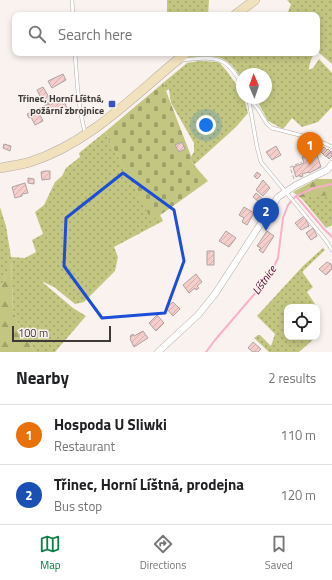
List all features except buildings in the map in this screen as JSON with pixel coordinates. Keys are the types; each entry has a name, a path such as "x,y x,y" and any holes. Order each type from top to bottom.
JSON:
{"street":[{"path":"239,12 255,0"},
{"path":"0,168 30,162 56,151 86,134 109,117 182,56"},
{"path":"158,352 198,315 215,294 278,197 296,185 327,170 332,164"}],"lane":[{"path":"72,0 73,12"},
{"path":"75,56 78,95 82,121 86,134"},
{"path":"176,60 210,58 219,60 228,64 236,74"},
{"path":"250,104 261,162 332,250"},
{"path":"254,104 267,124 272,128 315,139 332,147"}],"path":[{"path":"296,185 290,167 302,162"}],"highlighted area":[{"path":"123,173 174,210 184,261 165,313 102,318 64,266 66,218"}],"green space":[{"path":"167,0 209,0 208,12 167,12"},
{"path":"287,0 332,0 332,64 320,54 320,12 288,12 291,4"},
{"path":"207,56 313,56 310,61 309,70 313,68 319,59 332,73 332,107 318,122 302,127 292,118 283,129 268,121 259,104 272,104 272,68 236,68 236,71 231,64 220,58"},
{"path":"200,61 220,63 236,84 236,104 246,104 248,113 236,127 194,165 190,158 194,152 194,143 171,103 169,89 166,91 163,83 187,63"},
{"path":"163,83 191,156 190,158 208,181 152,221 105,132"},
{"path":"105,132 152,220 160,215 163,221 114,247 118,257 115,271 84,302 75,304 54,287 41,281 73,308 86,316 55,352 35,352 20,330 13,310 11,259 4,281 0,287 0,207 6,226 11,257 25,258 36,252 32,240 43,234 35,212 44,205 55,182 62,176 66,168 80,157 79,153"},
{"path":"317,179 332,179 332,195 309,197 303,200 293,192"},
{"path":"326,194 332,195 332,225 326,228 303,200 309,197"},
{"path":"323,248 325,250 303,271 313,287 307,292 315,304 284,304 284,340 313,340 299,352 269,352 254,338 260,335 271,346 275,334 257,316 303,266"},
{"path":"11,257 13,310 20,330 35,352 0,352 0,287 4,281"}],"waterway":[{"name":"Líštnice","path":"206,352 269,277 278,258 283,218 288,205 296,196 314,188 332,184"},
{"name":"Líštnice","path":"296,196 332,237"}],"place":[{"name":"Třinec, Horní Líštná, požární zbrojnice","path":"112,104"},
{"name":"Hospoda U Sliwki","path":"310,165"},
{"name":"Třinec, Horní Líštná, prodejna","path":"266,231"}]}
